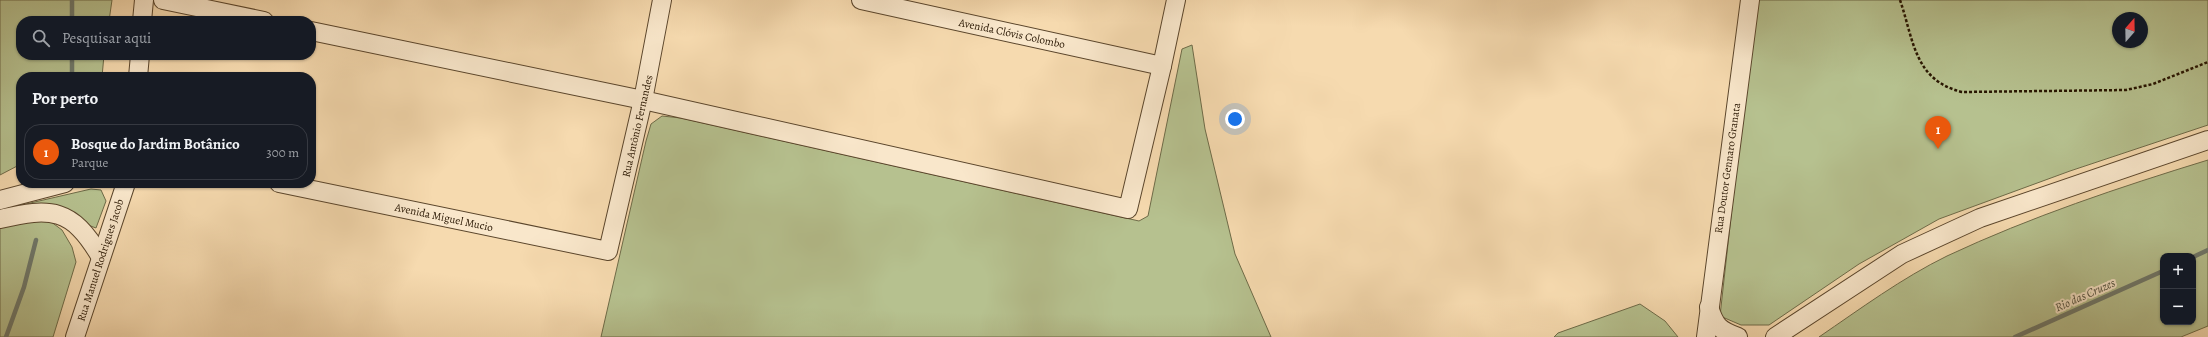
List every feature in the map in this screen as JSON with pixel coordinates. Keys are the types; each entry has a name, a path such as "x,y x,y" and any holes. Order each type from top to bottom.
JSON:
{"street":[{"path":"142,16 144,0"},
{"path":"163,0 240,16"},
{"name":"Rua Antônio Fernandes","path":"608,251 643,100 662,0"},
{"name":"Avenida Clóvis Colombo","path":"861,0 1162,66"},
{"path":"316,32 643,100 1128,209 1176,0"},
{"name":"Rua Doutor Gennaro Granata","path":"1706,337 1750,0"},
{"path":"138,72 140,60"},
{"path":"1775,337 1902,254 1980,218 2208,140"},
{"path":"0,200 46,188"},
{"name":"Rua Manuel Rodrigues Jacob","path":"75,337 100,256 124,188"},
{"name":"Avenida Miguel Mucio","path":"303,188 608,251"},
{"path":"0,219 33,211 53,213 65,217 79,227 92,241 100,256"},
{"path":"1709,306 1714,320 1722,331 1738,337"}],"path":[{"path":"1900,0 1922,66 1932,78 1946,88 1962,92 2098,92 2126,90 2153,84 2208,62"}],"green space":[{"path":"0,0 112,0 110,16 16,16 16,60 104,60 102,72 16,72 16,167 0,175"},
{"path":"1755,0 2208,0 2208,125 2070,171 1939,219 1859,264 1769,325 1741,325 1720,316"},
{"path":"1192,45 1205,129 1235,254 1271,337 601,337 646,141 651,124 662,116 681,118 1139,221 1148,216 1182,49"},
{"path":"2208,160 2208,326 2181,337 1819,337 1898,284 1947,256 2010,228 2109,192"},
{"path":"91,189 101,190 106,201 96,228 86,224 61,207 54,205 39,204 22,207 0,214 0,210"},
{"path":"31,220 50,221 62,230 72,247 76,262 53,337 0,337 0,228"},
{"path":"1640,304 1665,321 1678,337 1554,337 1558,333"}],"waterway":[{"path":"72,0 72,16"},
{"path":"72,60 72,72"},
{"path":"6,337 24,287 36,240"},
{"name":"Rio das Cruzes","path":"2196,256 2208,250"},
{"name":"Rio das Cruzes","path":"2015,337 2160,272"}],"place":[{"name":"Bosque do Jardim Botânico","path":"1938,149"}]}
